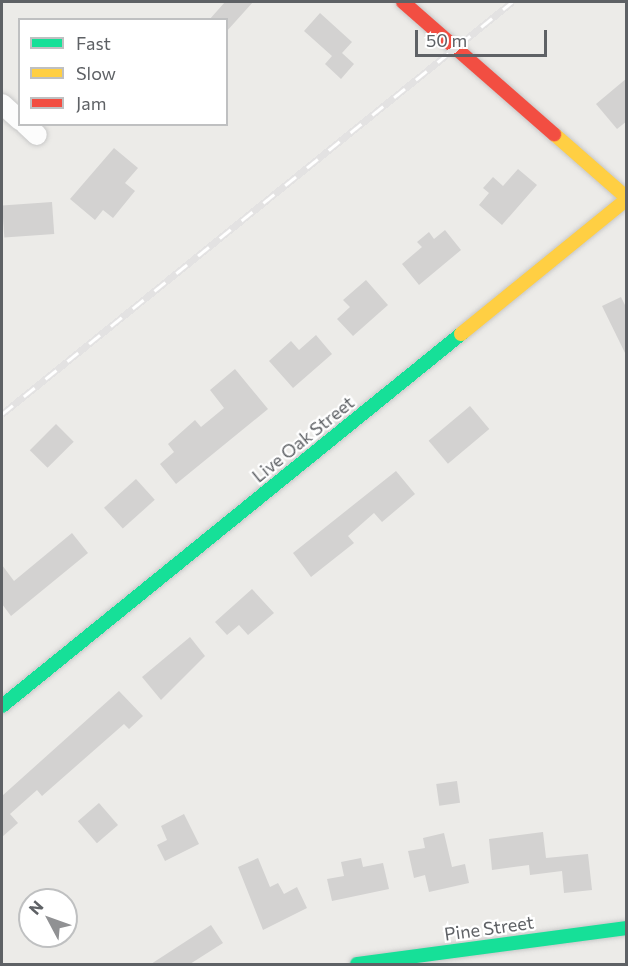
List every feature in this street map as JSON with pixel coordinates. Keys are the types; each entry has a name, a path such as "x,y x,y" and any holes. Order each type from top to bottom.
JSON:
{"street":[{"path":"403,2 627,199"},
{"path":"2,104 18,118"},
{"name":"Live Oak Street","path":"2,706 627,199"},
{"name":"Pine Street","path":"357,964 627,928"}],"building":[{"path":"225,2 253,2 228,30 228,18 211,18"},
{"path":"320,13 352,42 342,53 354,64 341,79 325,64 332,56 304,31"},
{"path":"627,78 627,121 617,129 596,104"},
{"path":"114,148 138,168 125,183 135,191 113,218 103,210 95,220 70,199"},
{"path":"518,169 537,185 502,225 479,205 489,193 483,188 493,177 503,186"},
{"path":"52,202 54,234 4,237 2,205"},
{"path":"445,230 461,250 419,285 402,264 422,247 417,242 429,232 434,239"},
{"path":"366,280 388,305 353,336 337,319 350,307 343,300"},
{"path":"621,297 627,309 627,357 602,306"},
{"path":"316,335 332,354 293,388 269,361 291,341 299,350"},
{"path":"235,369 268,409 176,484 160,464 174,452 168,444 195,420 201,427 224,408 210,390"},
{"path":"470,406 489,429 448,464 429,441"},
{"path":"56,424 74,442 48,468 30,450"},
{"path":"396,471 415,494 382,522 374,513 348,536 354,543 311,577 293,553"},
{"path":"136,479 155,500 123,529 104,508"},
{"path":"72,533 88,553 11,616 2,604 2,565 14,581"},
{"path":"252,589 274,613 248,635 239,625 227,635 215,622"},
{"path":"190,637 205,656 161,700 142,677"},
{"path":"119,691 143,716 129,729 124,724 42,796 37,790 10,814 18,823 2,837 2,796"},
{"path":"457,781 460,803 439,806 436,784"},
{"path":"99,803 118,825 97,843 78,821"},
{"path":"184,814 199,844 165,861 157,845 167,840 161,826"},
{"path":"543,832 546,858 588,854 592,890 564,893 562,871 530,875 529,865 492,870 489,839"},
{"path":"444,833 452,867 465,864 469,883 429,892 425,875 414,878 408,851 425,848 423,838"},
{"path":"258,858 270,887 278,883 284,894 297,887 307,908 263,930 238,867"},
{"path":"361,858 363,867 383,863 389,889 332,901 327,879 344,876 341,862"},
{"path":"211,925 223,943 190,964 151,964"}],"railway":[{"path":"2,414 512,2"}],"traffic: fast":[{"path":"2,706 461,334"},
{"path":"357,964 626,928"}],"traffic: slow":[{"path":"554,134 626,197"},
{"path":"461,334 626,200"}],"traffic: jam":[{"path":"403,2 554,134"}]}
